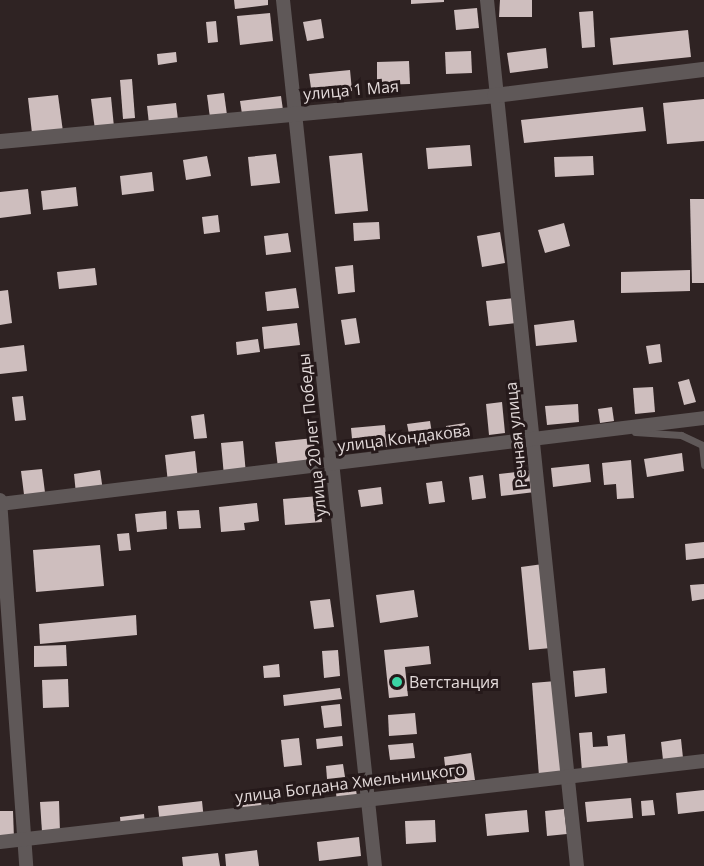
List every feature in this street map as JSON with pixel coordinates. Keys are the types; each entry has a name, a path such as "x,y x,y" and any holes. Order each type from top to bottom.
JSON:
{"street":[{"name":"улица 20 лет Победы","path":"283,0 375,866"},
{"name":"Речная улица","path":"487,0 494,95 533,439 577,866"},
{"name":"улица 1 Мая","path":"0,141 494,95 704,69"},
{"name":"улица Кондакова","path":"0,502 704,418"},
{"path":"0,502 26,866"},
{"name":"улица Богдана Хмельницкого","path":"0,842 568,774 704,761"}],"lane":[{"path":"600,429 681,435 702,445 704,465"}],"building":[{"path":"234,0 268,0 268,5 235,9"},
{"path":"411,0 444,0 444,2 411,4"},
{"path":"500,0 532,0 532,17 499,17"},
{"path":"477,8 479,28 456,30 454,10"},
{"path":"593,11 595,47 582,48 579,12"},
{"path":"270,13 273,41 240,45 237,16"},
{"path":"321,19 324,38 307,41 303,22"},
{"path":"216,21 218,42 208,43 206,22"},
{"path":"688,30 691,57 613,65 610,38"},
{"path":"546,48 548,68 510,73 507,53"},
{"path":"471,51 472,73 446,74 445,52"},
{"path":"176,52 177,62 158,65 157,54"},
{"path":"409,61 410,84 377,85 377,62"},
{"path":"350,70 352,91 312,95 309,74"},
{"path":"132,79 135,118 123,119 120,80"},
{"path":"224,93 227,115 210,118 207,95"},
{"path":"58,95 64,139 33,142 28,98"},
{"path":"281,96 283,110 242,114 240,101"},
{"path":"111,97 114,127 95,130 91,99"},
{"path":"704,99 704,141 667,144 663,103"},
{"path":"176,103 178,120 149,124 147,106"},
{"path":"643,107 646,131 524,143 521,120"},
{"path":"470,145 472,166 428,169 426,148"},
{"path":"362,153 368,211 335,214 329,156"},
{"path":"276,154 280,183 251,186 248,157"},
{"path":"207,156 211,176 186,180 183,160"},
{"path":"593,156 594,175 555,177 554,157"},
{"path":"152,172 154,191 122,195 120,176"},
{"path":"76,187 78,206 43,210 41,191"},
{"path":"28,189 31,214 0,218 0,192"},
{"path":"690,199 704,199 704,283 692,283"},
{"path":"218,215 220,232 204,234 202,217"},
{"path":"379,222 380,239 354,241 353,223"},
{"path":"564,223 570,246 545,253 538,230"},
{"path":"500,232 505,263 482,267 477,236"},
{"path":"288,233 291,252 266,255 264,236"},
{"path":"353,265 355,292 338,294 335,267"},
{"path":"95,268 97,285 59,289 57,272"},
{"path":"690,270 690,291 621,293 621,272"},
{"path":"296,288 299,308 267,311 265,292"},
{"path":"8,290 12,323 0,325 0,291"},
{"path":"514,298 516,323 489,326 486,301"},
{"path":"356,318 360,343 345,345 341,320"},
{"path":"574,320 577,342 536,346 534,325"},
{"path":"297,323 300,345 264,349 262,327"},
{"path":"258,339 260,352 237,355 236,342"},
{"path":"660,344 662,362 649,364 646,346"},
{"path":"24,345 27,371 0,374 0,348"},
{"path":"689,379 696,402 684,405 678,382"},
{"path":"653,387 655,412 635,414 633,388"},
{"path":"23,396 26,420 15,421 12,397"},
{"path":"502,402 505,433 489,435 486,404"},
{"path":"578,404 579,422 547,425 545,406"},
{"path":"612,407 614,421 600,423 598,409"},
{"path":"204,414 207,438 194,439 191,416"},
{"path":"430,421 433,440 411,444 407,424"},
{"path":"465,423 467,438 449,441 446,426"},
{"path":"385,425 387,447 353,450 351,428"},
{"path":"314,438 317,464 278,468 275,442"},
{"path":"243,441 246,474 224,476 221,443"},
{"path":"195,451 198,480 168,483 165,455"},
{"path":"682,453 684,471 647,477 644,459"},
{"path":"631,460 634,498 617,499 616,484 604,485 602,463"},
{"path":"589,464 591,482 553,487 551,468"},
{"path":"42,469 46,500 25,502 21,471"},
{"path":"100,470 103,491 76,494 74,474"},
{"path":"533,470 535,492 501,496 499,474"},
{"path":"483,475 486,498 472,500 469,477"},
{"path":"442,481 445,502 429,504 426,483"},
{"path":"381,487 383,504 361,507 358,490"},
{"path":"319,496 322,522 285,525 283,499"},
{"path":"257,503 259,521 244,523 245,530 221,532 219,507"},
{"path":"199,510 201,528 179,529 177,511"},
{"path":"166,511 167,529 137,532 135,514"},
{"path":"129,533 131,550 119,551 117,534"},
{"path":"704,542 704,558 686,560 685,544"},
{"path":"100,545 104,586 36,592 33,550"},
{"path":"543,564 551,648 529,650 521,567"},
{"path":"704,584 704,599 692,601 690,585"},
{"path":"414,590 418,617 380,623 376,595"},
{"path":"330,599 334,627 314,629 310,601"},
{"path":"136,615 137,635 40,644 39,624"},
{"path":"66,645 67,666 34,667 34,646"},
{"name":"Ветстанция","path":"429,646 431,664 405,667 408,696 389,698 384,650"},
{"path":"338,650 340,676 324,678 322,651"},
{"path":"279,664 280,677 264,678 263,666"},
{"path":"605,668 607,693 575,697 573,671"},
{"path":"68,679 69,707 43,708 42,680"},
{"path":"556,681 563,774 539,776 532,683"},
{"path":"340,688 342,699 284,706 283,695"},
{"path":"340,704 342,726 324,728 321,706"},
{"path":"415,713 417,734 389,736 388,715"},
{"path":"592,732 593,747 608,746 607,736 625,734 628,768 582,772 579,733"},
{"path":"342,736 343,746 317,749 316,739"},
{"path":"299,738 302,765 284,767 281,740"},
{"path":"681,739 683,758 663,760 661,742"},
{"path":"413,743 415,758 390,760 388,745"},
{"path":"471,753 475,780 447,783 444,757"},
{"path":"343,764 345,777 327,779 326,766"},
{"path":"260,790 262,812 241,815 239,792"},
{"path":"356,790 358,802 337,805 336,792"},
{"path":"704,790 704,811 678,814 676,793"},
{"path":"631,798 633,818 587,822 585,802"},
{"path":"653,800 655,815 642,816 641,801"},
{"path":"59,801 60,832 42,832 40,802"},
{"path":"202,801 204,820 160,825 158,806"},
{"path":"564,809 567,834 547,836 545,811"},
{"path":"527,810 529,832 487,836 485,814"},
{"path":"0,811 13,811 14,839 0,840"},
{"path":"144,814 145,825 121,828 120,817"},
{"path":"435,820 436,842 406,844 405,821"},
{"path":"359,837 361,856 319,861 317,842"},
{"path":"257,850 259,866 226,866 225,854"},
{"path":"218,853 220,866 183,866 182,857"}],"place":[{"name":"Ветстанция","path":"397,682"}]}
